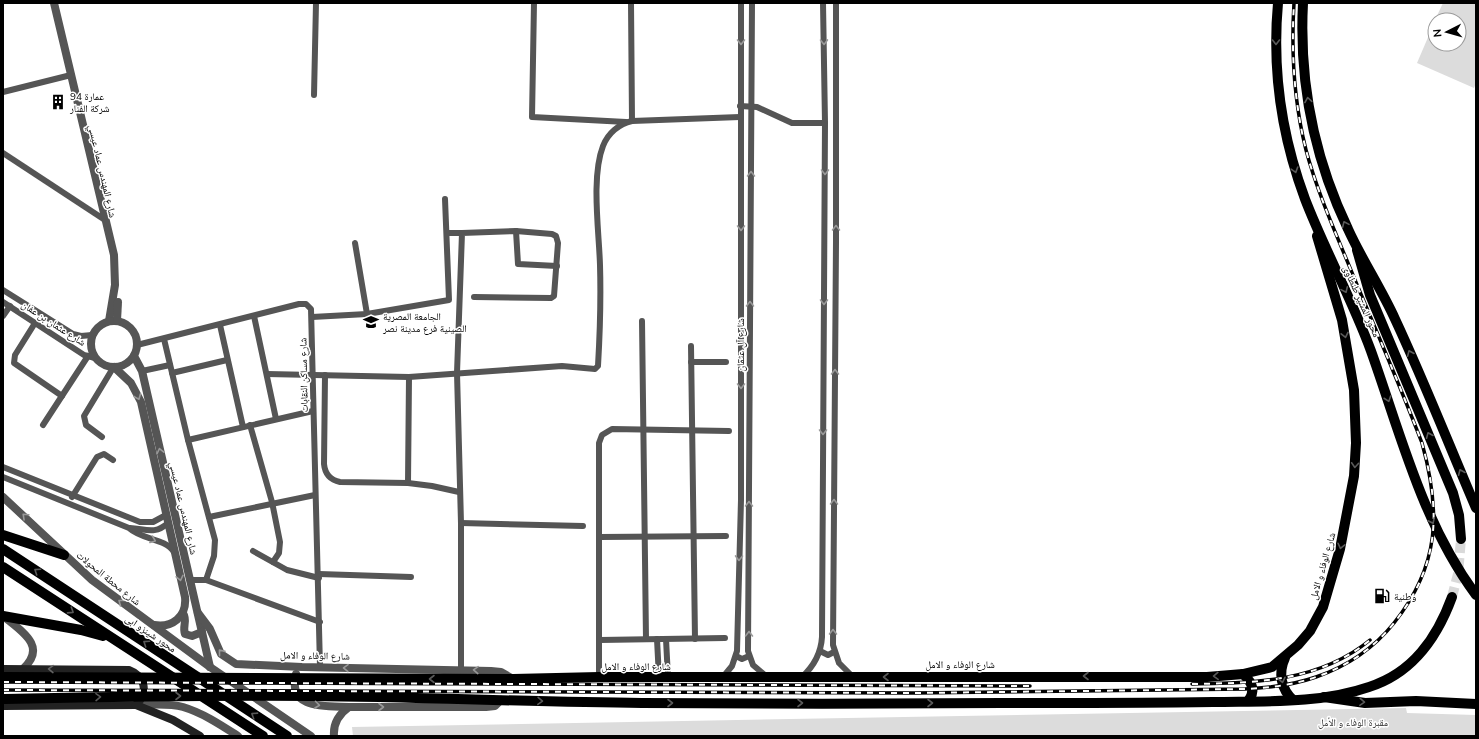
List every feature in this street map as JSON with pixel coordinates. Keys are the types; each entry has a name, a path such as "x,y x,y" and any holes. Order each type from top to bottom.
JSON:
{"main road":[{"name":"محور المشير طنطاوى","path":"1278,3 1276,59 1282,111 1294,165 1313,217 1370,349 1415,480 1429,515 1454,561 1476,595"},
{"name":"محور المشير طنطاوى","path":"1303,3 1303,59 1313,127 1334,196 1356,245 1395,319 1476,508"},
{"name":"شارع الوفاء و الامل","path":"513,679 599,677 1207,677 1243,674 1272,666 1285,658 1298,646 1310,631 1327,598 1350,508 1356,459 1355,408 1349,355 1338,303 1313,217"},
{"path":"1356,245 1370,295 1453,493 1459,516 1461,539"},
{"path":"3,535 64,555"},
{"name":"محور شينزو ابى","path":"3,549 287,736"},
{"path":"3,567 263,736"},
{"path":"3,706 138,700 312,696 653,703 1294,700 1324,697 1374,686 1409,666 1432,639 1443,619 1452,597"},
{"path":"3,616 81,630 117,641"},
{"path":"1285,658 1281,671 1282,680 1287,693 1294,700"},
{"path":"3,669 129,670 142,678 144,693 138,700"},
{"path":"1243,674 1250,680 1252,686 1253,692 1248,701"},
{"path":"3,677 137,676 513,679"},
{"path":"1324,697 1365,703 1416,701 1476,704"},
{"path":"3,699 138,700 200,736"}],"street":[{"name":"شارع المهندس عماد عيسي","path":"54,3 104,220 114,255 115,275 113,321"},
{"name":"شارع المهندس عماد عيسي","path":"58,3 118,254 120,280 113,321"},
{"path":"314,95 316,3"},
{"path":"534,3 532,117 630,122 740,118"},
{"path":"630,122 631,3"},
{"name":"شارع آل عثمان","path":"722,678 730,670 736,656 741,500 741,3"},
{"name":"شارع آل عثمان","path":"749,656 752,3"},
{"path":"801,678 811,668 820,651 822,637 825,242 823,3"},
{"path":"836,3 834,652 843,668 854,677"},
{"path":"3,92 71,75"},
{"path":"740,106 751,106 792,123 825,123"},
{"path":"267,374 409,377 562,366 592,370 597,368 600,302 597,190 601,155 605,142 612,131 630,122"},
{"path":"3,153 104,220"},
{"path":"137,345 302,304 311,309 312,317 367,314 449,300 445,199"},
{"path":"447,233 516,231 552,234 556,236 558,242 555,293 551,298 474,297"},
{"path":"516,231 518,264 556,266"},
{"path":"460,669 461,523 457,373 462,233"},
{"path":"825,242 836,242"},
{"path":"355,243 367,314"},
{"name":"شارع عثمان بن عفان","path":"3,290 73,334 82,336 92,335"},
{"name":"شارع عثمان بن عفان","path":"3,302 91,357"},
{"path":"3,316 10,306"},
{"path":"254,316 276,419"},
{"name":"شارع مساكن النقابات","path":"312,317 320,667"},
{"path":"642,320 646,639"},
{"path":"43,425 62,396 91,357 92,335 97,328 113,321 128,325 132,329 136,337 137,345 134,356 124,366 114,368 101,364 91,357"},
{"path":"36,323 15,355 14,363 62,396"},
{"path":"220,324 243,427"},
{"path":"164,339 188,440 209,517 215,550 206,580"},
{"path":"691,346 695,639"},
{"name":"شارع المهندس عماد عيسي","path":"134,356 142,371 210,666"},
{"path":"172,373 227,360"},
{"path":"692,362 726,362"},
{"path":"142,371 170,364"},
{"name":"شارع المهندس عماد عيسي","path":"114,368 127,378 138,395 185,601 183,613 185,619 185,634 192,636 202,632"},
{"path":"102,437 86,424 84,416 114,368"},
{"path":"325,375 324,464 326,474 330,478 340,482 408,483 432,486 459,492"},
{"path":"408,483 409,377"},
{"path":"188,440 313,411"},
{"path":"250,425 272,502 280,548 273,562"},
{"path":"599,677 600,439 608,430 729,431"},
{"path":"69,502 99,455 104,454 113,460"},
{"path":"3,467 140,522 153,522 166,515"},
{"path":"3,477 69,502 129,528 168,546 175,553"},
{"path":"209,517 272,502 315,495"},
{"name":"شارع محطة المحولات","path":"3,497 92,580 152,625 311,736"},
{"path":"129,528 153,531 160,529 168,523"},
{"path":"461,523 583,526"},
{"path":"600,538 726,536"},
{"path":"253,551 295,572 319,576 411,577"},
{"path":"190,580 206,580 320,622"},
{"path":"152,625 162,626 170,624 178,620 183,613"},
{"name":"شارع الوفاء و الامل","path":"198,613 210,629 221,654 228,660 245,666 460,669 501,672 513,679"},
{"path":"3,616 28,638 32,644 33,656 23,669"},
{"path":"600,640 725,638"},
{"path":"657,639 658,656 663,678"},
{"path":"663,678 667,655 666,639"},
{"path":"820,651 828,655 834,652"},
{"path":"658,656 667,655"},
{"path":"736,656 744,659 749,656 756,669 769,678"},
{"path":"302,667 296,674 296,690 302,699 317,706 491,707 495,706 501,700"},
{"path":"138,700 183,708 211,719 238,736"},
{"path":"334,736 334,726 338,718 349,706"}],"green space":[{"path":"1443,3 1476,3 1476,83 1474,88 1417,63 1427,40 1427,52 1467,52 1467,12 1439,12"},
{"name":"مقبرة الوفاء و الأمل","path":"1406,708 1407,713 1476,715 1476,736 353,736 352,727"}],"tunnel":[{"path":"1452,597 1458,574 1461,539"}],"railway":[{"path":"3,690 915,693 1245,689 1272,687 1299,682 1328,673 1349,662 1369,648 1386,632 1409,601 1420,580 1428,559 1434,515 1432,492 1422,443 1329,216 1316,183 1306,150 1294,77 1294,3"},
{"path":"1192,684 1263,681 1308,672 1330,664 1350,654 1370,640"},
{"path":"3,682 1030,686"}],"place":[{"name":"عمارة 94 شركة الفنار","path":"58,102"},
{"name":"الجامعة المصرية الصينية فرع مدينة نصر","path":"371,322"},
{"name":"وطنية","path":"1382,596"}]}
